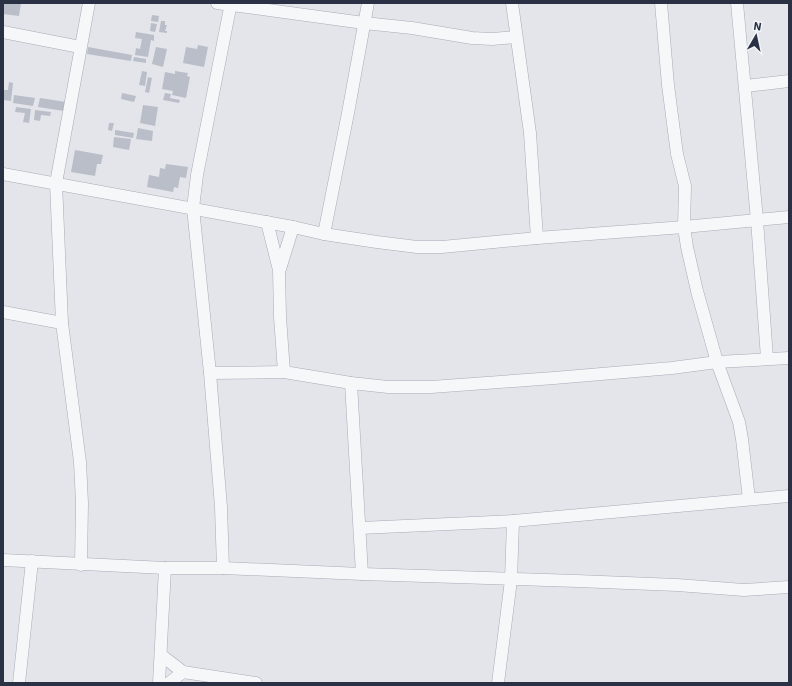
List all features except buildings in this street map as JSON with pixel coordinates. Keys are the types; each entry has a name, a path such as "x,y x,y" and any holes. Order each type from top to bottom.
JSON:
{"street":[{"path":"81,565 82,503 80,462 62,323 56,183 89,3"},
{"path":"217,3 412,28 472,38 492,39 516,37"},
{"path":"324,234 368,3"},
{"path":"512,3 530,133 536,238"},
{"path":"661,3 668,85 677,154 685,186 684,228 687,248 697,291 717,362 739,422 749,499"},
{"path":"737,3 746,86 767,358"},
{"path":"223,568 221,507 210,373 193,208 198,168 231,4"},
{"path":"3,32 80,46"},
{"path":"746,86 789,81"},
{"path":"3,174 193,208 324,234 417,247 442,247 536,238 684,228 789,217"},
{"path":"267,222 279,270 280,317 284,372"},
{"path":"279,270 293,227"},
{"path":"3,312 62,323"},
{"path":"210,373 284,372 351,383 388,387 431,387 672,368 717,362 767,358 789,358"},
{"path":"351,383 362,574"},
{"path":"360,528 513,520 789,496"},
{"path":"498,683 511,580 513,520"},
{"path":"3,560 81,565 165,568 223,568 511,580 677,585 744,590 789,587"},
{"path":"19,683 32,561"},
{"path":"159,683 165,568"},
{"path":"161,655 183,672 256,683"},
{"path":"169,683 183,672"}]}
